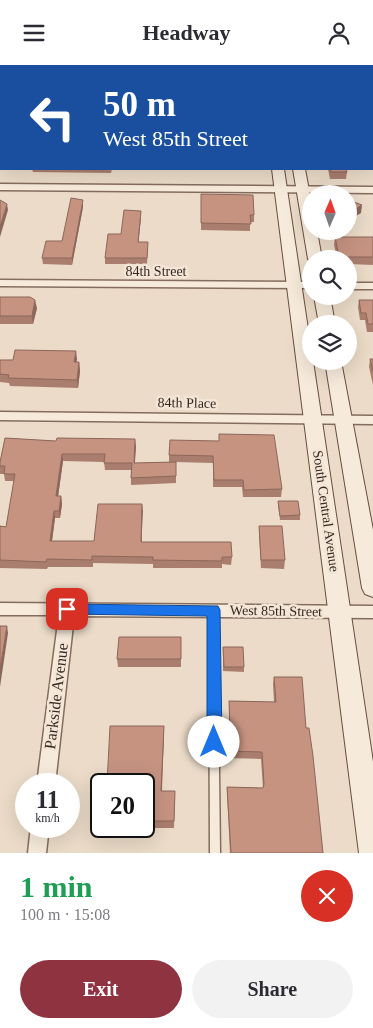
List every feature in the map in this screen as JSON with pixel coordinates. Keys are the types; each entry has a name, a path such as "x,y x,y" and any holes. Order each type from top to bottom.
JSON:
{"street":[{"name":"South Central Avenue","path":"278,170 372,853"},
{"path":"0,187 302,189 299,170"},
{"path":"358,190 373,190"},
{"name":"84th Street","path":"0,283 302,285"},
{"path":"357,286 373,286"},
{"path":"336,370 373,589"},
{"name":"84th Place","path":"0,416 373,420"},
{"name":"West 85th Street","path":"0,609 373,612"},
{"name":"Parkside Avenue","path":"47,773 67,609"},
{"path":"37,853 39,838"}],"lane":[{"path":"213,610 215,853"}],"building":[{"path":"330,170 346,170 347,172 331,172"},
{"path":"201,194 253,195 254,215 250,215 251,224 201,223"},
{"path":"71,198 83,200 72,258 42,258 46,241 62,241"},
{"path":"0,200 7,204 0,227"},
{"path":"124,210 141,211 138,242 148,242 147,258 105,258 108,234 121,234"},
{"path":"358,237 373,237 373,257 357,257 357,250 338,250 336,240 358,240"},
{"path":"0,297 30,297 35,300 32,316 0,316"},
{"path":"359,300 373,300 373,324 368,324 366,313 361,313"},
{"path":"15,350 76,351 74,362 79,362 77,380 8,378 9,375 0,374 0,360 13,360"},
{"path":"370,359 373,359 373,371"},
{"path":"219,434 274,435 282,489 244,490 243,480 214,480 213,456 169,455 170,440 219,441"},
{"path":"5,438 56,441 57,438 135,439 134,463 176,462 176,476 131,478 132,463 104,463 105,454 62,454 56,496 61,496 59,511 54,511 50,541 94,541 98,504 142,504 141,542 231,542 232,557 222,557 222,561 153,560 153,557 92,556 92,560 47,559 46,562 0,560 0,526 6,527 15,474 4,474 5,466 0,466"},
{"path":"278,501 298,501 300,515 280,516"},
{"path":"259,526 282,526 285,560 261,560"},
{"path":"0,626 7,626 0,669"},
{"path":"119,637 181,637 181,659 117,659"},
{"path":"223,647 243,647 244,667 224,667"},
{"path":"274,677 302,677 306,728 309,728 313,756 323,853 231,853 227,787 263,788 264,784 262,752 226,751 226,731 230,731 229,701 276,702"},
{"path":"110,726 164,726 161,791 175,791 174,821 155,821 155,773 108,773"}],"route":[{"path":"67,609 213,610 214,742"}]}
